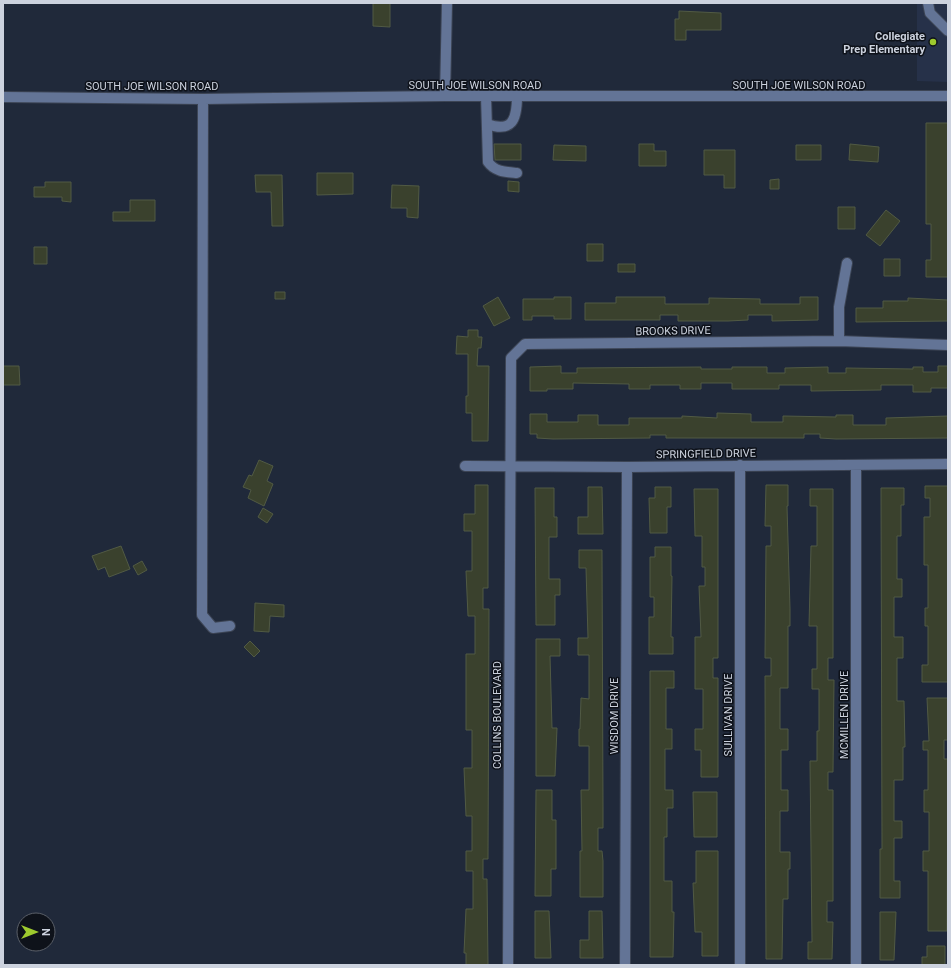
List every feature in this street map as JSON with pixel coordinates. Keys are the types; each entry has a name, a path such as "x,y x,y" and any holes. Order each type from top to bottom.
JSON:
{"street":[{"path":"445,96 447,3"},
{"path":"928,3 930,13 948,31"},
{"name":"SOUTH JOE WILSON ROAD","path":"3,97 203,99 445,96 948,96"},
{"path":"486,96 488,162 491,167 498,170 517,174"},
{"path":"487,124 502,127 511,123 515,118 517,96"},
{"path":"203,99 202,615 213,628 230,626"},
{"path":"839,341 839,307 847,263"},
{"name":"BROOKS DRIVE","path":"510,466 511,358 525,344 839,341 948,345"},
{"name":"SPRINGFIELD DRIVE","path":"465,466 626,467 948,464"},
{"name":"SULLIVAN DRIVE","path":"740,465 740,965"},
{"name":"MCMILLEN DRIVE","path":"856,465 856,965"},
{"name":"COLLINS BOULEVARD","path":"508,965 510,466"},
{"name":"WISDOM DRIVE","path":"625,965 626,467"}],"shaded area":[{"name":"Collegiate Prep Elementary","path":"917,3 948,3 948,82 917,81"}],"building":[{"path":"373,3 390,3 390,27 373,26"},
{"path":"679,11 721,13 721,30 686,30 686,40 675,40 675,19 679,19"},
{"path":"926,123 948,123 948,277 926,277 926,260 931,260 931,224 926,224"},
{"path":"494,144 521,144 521,160 495,160"},
{"path":"639,144 654,144 654,151 666,151 666,166 639,166"},
{"path":"850,144 879,147 878,162 849,160"},
{"path":"554,145 586,146 586,161 553,160"},
{"path":"796,145 821,145 821,160 796,160"},
{"path":"704,150 735,150 735,188 724,188 724,175 704,175"},
{"path":"317,173 353,173 353,194 317,195"},
{"path":"255,175 282,175 283,226 272,226 271,192 256,192"},
{"path":"779,179 779,189 770,189 770,180"},
{"path":"508,181 519,182 519,192 508,191"},
{"path":"45,182 71,182 71,202 62,201 62,197 34,197 34,187 45,187"},
{"path":"392,185 419,186 418,218 407,217 407,208 391,208"},
{"path":"130,200 155,200 155,221 113,221 113,212 130,212"},
{"path":"838,207 855,207 855,229 838,229"},
{"path":"886,210 900,221 880,246 866,235"},
{"path":"587,244 603,244 603,261 587,261"},
{"path":"34,247 47,247 47,264 34,264"},
{"path":"884,259 900,259 900,276 884,276"},
{"path":"618,264 635,264 635,272 618,272"},
{"path":"275,292 285,292 285,299 275,299"},
{"path":"498,297 510,318 494,326 483,306"},
{"path":"554,297 571,297 571,319 554,319 554,316 532,316 532,320 523,320 523,299 554,299"},
{"path":"616,297 665,297 665,304 709,304 709,298 760,299 760,304 800,304 800,297 818,297 818,320 772,321 772,315 748,315 748,320 678,321 678,315 660,315 660,320 585,320 585,303 616,303"},
{"path":"908,298 948,300 948,321 856,322 856,308 883,308 883,301 908,301"},
{"path":"468,330 478,330 478,337 482,337 481,348 478,348 477,366 489,366 488,441 472,441 472,413 466,413 466,396 468,396 468,354 456,354 457,336 468,337"},
{"path":"3,366 19,366 20,385 3,385"},
{"path":"561,366 561,373 577,373 577,368 701,367 701,369 732,369 732,367 767,367 767,373 785,373 785,368 828,367 828,373 846,373 846,368 913,369 913,367 923,367 923,372 938,372 938,366 948,366 948,388 931,388 931,392 913,392 913,385 881,385 881,390 811,391 811,385 779,385 779,389 732,389 732,383 701,383 701,389 680,389 680,385 650,385 650,389 629,389 629,384 573,383 573,389 547,389 547,391 530,391 530,367"},
{"path":"717,413 751,414 751,422 783,422 783,416 836,417 836,415 853,415 853,425 886,425 886,418 948,416 948,438 836,439 820,438 820,434 804,434 804,438 666,438 666,435 650,435 650,438 553,439 537,438 537,434 530,434 530,414 547,414 547,422 578,422 578,415 598,415 598,425 629,425 629,418 682,418 682,416 717,418"},
{"path":"259,460 273,466 267,481 273,484 264,506 248,498 251,490 243,487 249,475 252,476"},
{"path":"475,485 488,485 488,588 483,588 483,609 489,609 488,859 483,859 483,879 487,879 488,965 466,965 466,953 464,953 466,909 473,909 473,871 466,871 466,851 472,851 472,816 466,816 464,768 472,768 472,730 466,730 466,654 475,654 475,616 468,616 466,571 472,571 472,531 464,531 464,514 475,514"},
{"path":"766,485 788,485 787,506 790,626 788,626 788,688 780,688 780,729 788,729 788,750 781,750 781,790 788,790 788,811 780,811 780,852 790,852 790,869 788,869 788,899 783,899 782,959 766,959 765,676 771,676 771,658 765,658 766,546 771,546 771,526 765,526"},
{"path":"925,486 948,486 948,682 922,682 922,665 928,665 928,626 925,626 925,608 928,608 928,565 924,565 924,517 930,517 930,498 925,498"},
{"path":"588,487 602,487 603,534 578,534 578,517 588,517"},
{"path":"655,487 671,487 671,507 667,507 667,533 650,533 649,498 655,498"},
{"path":"535,488 554,488 554,517 557,517 557,537 549,537 549,579 560,579 560,595 555,595 555,625 536,625"},
{"path":"881,488 904,488 904,505 901,505 901,536 897,536 897,579 902,579 902,597 894,597 894,637 903,637 903,658 897,658 897,701 904,701 905,747 903,747 903,780 894,780 894,821 902,821 902,838 894,838 894,881 900,881 900,898 880,898 880,849 882,849"},
{"path":"694,489 718,489 718,658 713,658 713,678 718,678 718,777 701,777 701,750 695,750 695,729 703,729 703,689 695,689 695,637 701,637 699,586 705,586 705,567 702,567 702,536 695,536"},
{"path":"810,489 833,489 833,658 828,658 828,680 834,680 833,772 828,772 828,790 833,790 833,901 827,901 827,922 833,922 832,959 808,959 808,942 812,942 810,761 817,761 817,731 819,731 819,689 812,689 812,669 817,669 817,626 809,626 811,546 817,546 817,506 810,506"},
{"path":"263,508 273,514 267,523 258,517"},
{"path":"121,546 130,569 109,577 105,567 98,570 92,556"},
{"path":"655,547 671,547 671,637 673,637 673,654 649,654 649,617 654,617 654,597 650,597 650,557 655,557"},
{"path":"579,550 602,550 603,828 598,828 598,851 602,851 603,897 580,897 580,851 582,851 581,790 589,790 589,746 579,746 579,729 581,698 589,699 589,655 578,655 578,638 588,638 586,568 579,568"},
{"path":"142,561 147,570 138,575 133,566"},
{"path":"255,603 284,605 284,617 270,616 269,632 254,631"},
{"path":"536,639 560,639 560,656 550,656 552,728 557,728 555,776 536,776"},
{"path":"250,641 260,651 254,657 244,647"},
{"path":"650,671 674,671 674,688 666,688 666,729 672,729 672,749 665,749 665,790 673,790 673,808 667,808 667,837 664,837 664,881 672,881 672,912 674,912 673,957 650,957"},
{"path":"927,698 948,698 948,740 944,740 944,759 948,759 947,931 928,931 928,871 923,871 923,851 929,851 929,812 924,812 924,790 928,790 928,750 923,750 923,741 929,741"},
{"path":"536,790 552,790 552,820 556,820 556,869 551,869 551,896 535,896"},
{"path":"693,792 717,792 717,837 694,837"},
{"path":"696,851 718,851 718,956 702,956 702,932 695,932 693,883 696,883"},
{"path":"535,911 549,911 551,958 535,958"},
{"path":"589,911 602,911 603,958 580,958 580,940 589,940"},
{"path":"880,912 896,912 894,960 880,960"},
{"path":"927,946 945,946 945,965 922,965 922,957 927,957"}],"place":[{"name":"Collegiate Prep Elementary","path":"933,42"}]}
